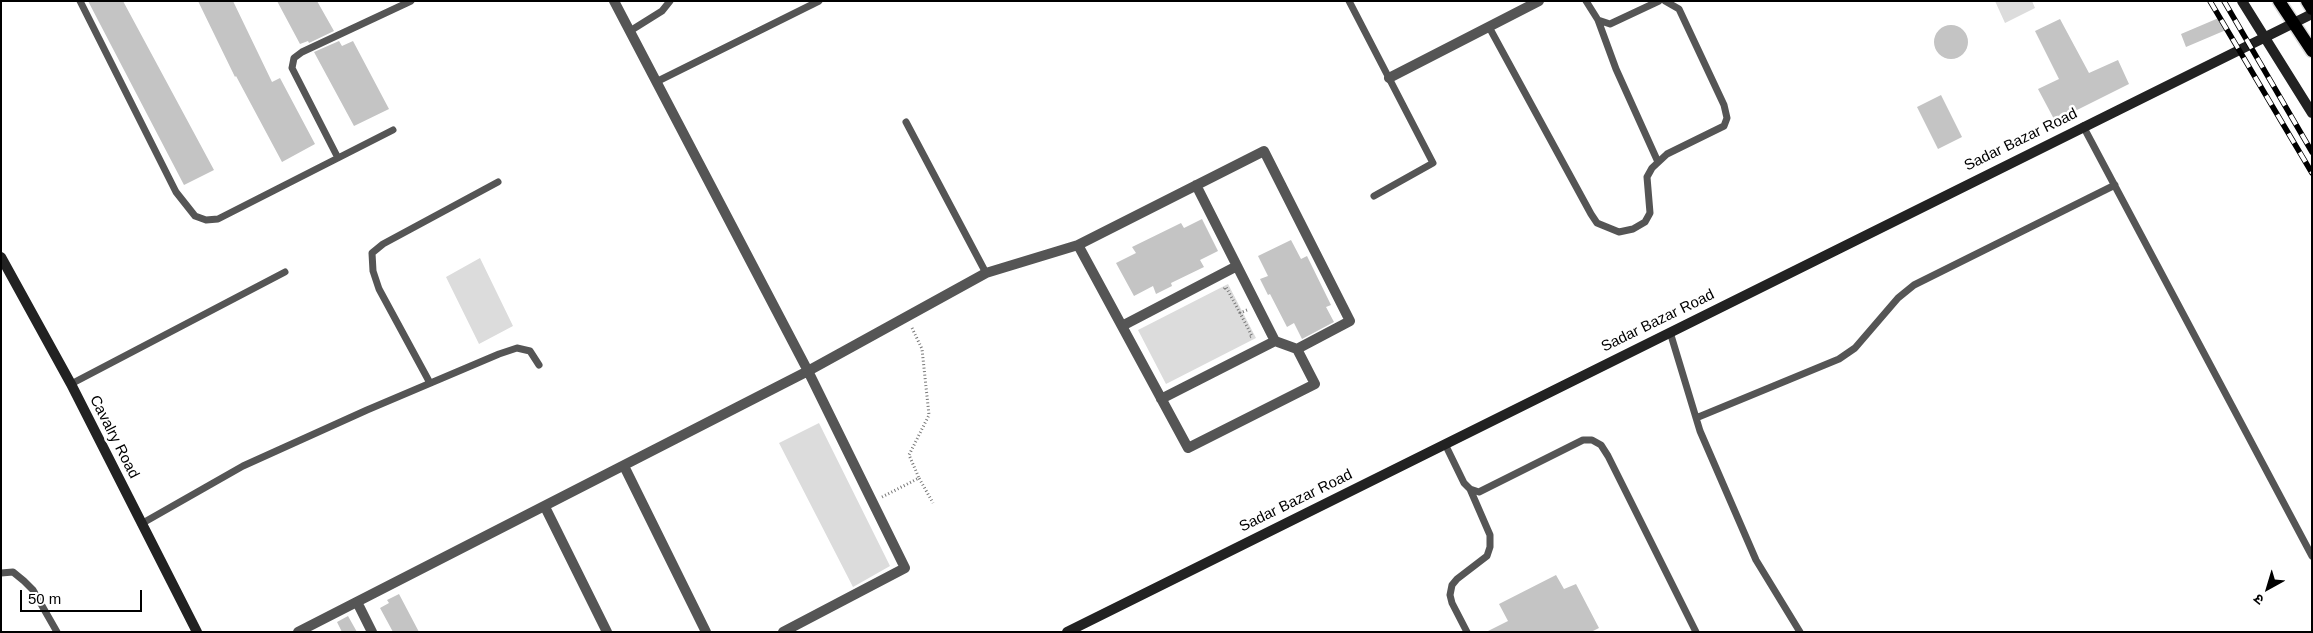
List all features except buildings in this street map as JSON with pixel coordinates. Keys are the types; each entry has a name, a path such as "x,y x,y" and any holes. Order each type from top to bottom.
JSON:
{"main road":[{"path":"2279,1 2312,51"},
{"path":"2307,1 2312,9"}],"street":[{"path":"614,1 808,371 906,568 784,632"},
{"path":"1388,78 1539,1"},
{"path":"2242,1 2263,38 2312,113"},
{"name":"Sadar Bazar Road","path":"1067,632 1082,628 1445,444 2312,14"},
{"path":"298,632 808,371 986,273 1078,245 1264,151 1350,321 1297,349"},
{"path":"1078,245 1188,448 1315,384 1297,349 1275,340 1196,185"},
{"name":"Cavalry Road","path":"1,257 71,384 197,632"},
{"path":"1122,326 1237,266"},
{"path":"1161,399 1275,340"},
{"path":"624,466 706,632"},
{"path":"545,507 607,632"},
{"path":"357,602 372,632"}],"lane":[{"path":"80,1 176,192 195,216 206,220 218,219 393,130"},
{"path":"338,158 292,68 294,58 302,52 411,1"},
{"path":"630,31 662,11 670,1"},
{"path":"656,82 819,1"},
{"path":"1349,1 1433,164 1374,196"},
{"path":"1586,1 1598,20 1616,69 1658,162"},
{"path":"1598,20 1610,24 1659,1"},
{"path":"1490,27 1598,223 1619,232 1633,229 1645,222 1650,213 1647,177 1652,168 1668,154 1724,126 1727,118 1724,105 1679,9 1665,1"},
{"path":"906,122 986,273"},
{"path":"2084,126 2312,556"},
{"path":"430,383 379,289 372,271 372,253 383,244 498,182"},
{"path":"1696,418 1839,359 1855,348 1898,298 1914,285 2115,185"},
{"path":"71,384 285,272"},
{"path":"1670,332 1696,418 1756,560 1800,632"},
{"path":"141,524 244,466 430,383 517,348 530,351 539,365"},
{"path":"1470,489 1480,492 1487,490 1583,440 1597,442 1608,456 1696,632"},
{"path":"1445,444 1464,483 1470,489 1490,536 1490,547 1487,556 1452,585 1450,595 1452,603 1467,632"},
{"path":"1,573 13,572 24,580 33,590 57,632"}],"path":[{"path":"1218,292 1226,287 1240,313 1252,336 1244,341"},
{"path":"1240,313 1257,305"},
{"path":"907,318 922,349 929,415 909,455 932,504"},
{"path":"872,502 919,478"}],"shaded area":[{"path":"1995,1 2032,1 2035,8 2005,23"},
{"path":"480,258 513,326 479,344 446,277"},
{"path":"1228,284 1256,338 1166,384 1138,330"},
{"path":"819,423 890,566 853,587 779,443"}],"railway":[{"path":"2210,1 2312,173"},
{"path":"2224,1 2312,152"}]}
